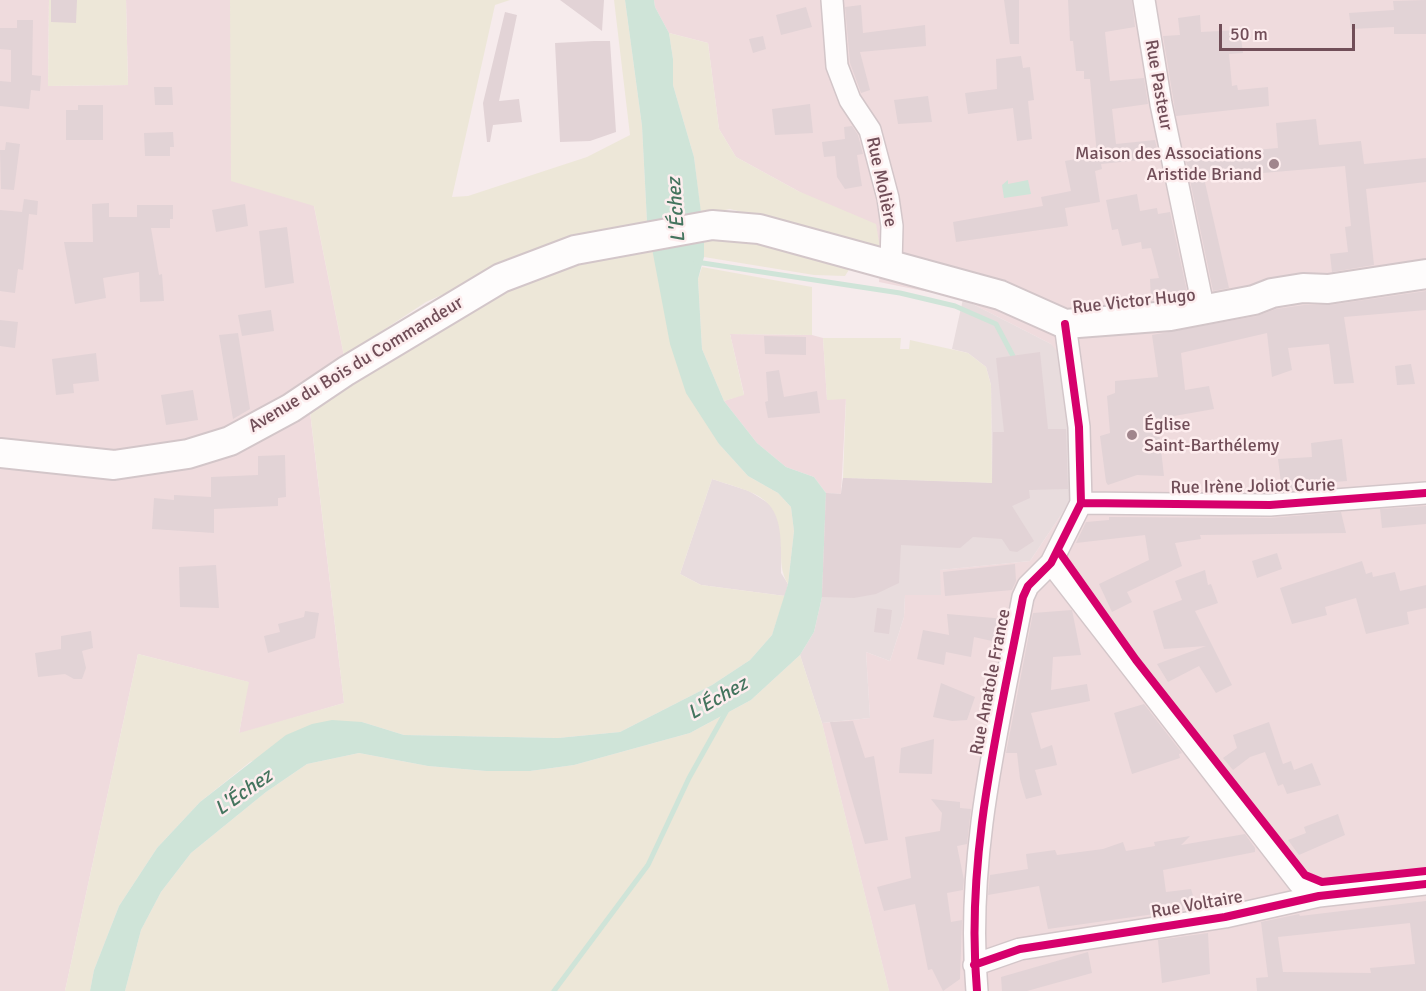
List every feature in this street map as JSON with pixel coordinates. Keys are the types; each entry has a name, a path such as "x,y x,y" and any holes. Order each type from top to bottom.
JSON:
{"main road":[{"name":"Rue Victor Hugo","path":"712,225 759,229 1000,295 1065,324 1204,311 1254,300 1272,293 1303,288 1328,289 1426,274"},
{"name":"Avenue du Bois du Commandeur","path":"0,453 114,465 188,454 230,441 291,408 346,371 501,278 575,250 634,237 712,225"}],"street":[{"name":"Rue Molière","path":"832,0 837,66 850,100 870,130 888,198 892,226 891,265"},
{"name":"Rue Pasteur","path":"1144,0 1161,104 1204,311"},
{"name":"Rue Anatole France","path":"977,991 974,965 974,894 987,786 1023,597 1028,586 1051,563 1081,503 1079,427 1065,324"},
{"name":"Rue Irène Joliot Curie","path":"1081,503 1270,505 1426,494"},
{"path":"1051,563 1299,883 1318,896"},
{"name":"Rue Voltaire","path":"974,965 1020,949 1225,917 1318,896 1426,884"}],"shaded area":[{"path":"0,0 49,0 48,86 128,85 126,0 230,0 231,16 314,206 344,356 344,389 310,412 344,703 239,734 248,682 138,654 65,991 0,991"},
{"path":"49,0 126,0 128,85 48,86"},
{"path":"230,0 510,0 495,5 452,197 468,196 587,157 630,135 614,0 625,0 642,126 647,222 551,246 426,302 344,356 314,206 231,181"},
{"path":"654,0 1426,0 1426,991 889,991 822,723 870,718 866,652 890,661 904,617 905,595 939,570 1030,561 1071,500 1051,344 963,299 879,282 881,254 798,191 736,157 719,129 708,43 669,33 655,7"},
{"path":"669,33 708,43 719,129 736,157 798,191 876,224 881,254 813,230 730,209 701,215 694,157 673,85 673,59"},
{"path":"718,234 850,268 845,276 814,275 704,257 704,236"},
{"path":"652,247 719,444 748,476 778,493 791,507 794,531 788,584 782,567 777,517 771,507 754,494 712,479 680,574 701,585 785,596 772,635 750,660 712,685 620,732 558,738 404,735 362,722 250,762 200,802 157,848 119,906 94,970 90,991 65,991 138,654 249,682 239,733 344,703 310,411 448,323 522,285 599,256"},
{"path":"702,267 812,287 812,335 730,334 744,395 724,401 702,349 698,279"},
{"path":"963,299 1051,344 1063,359 1072,444 1071,500 1030,561 940,570 941,595 905,595 904,617 890,661 866,652 870,718 822,723 800,655 814,632 822,597 826,493 841,494 843,478 992,483 991,385 986,367 968,353 952,349"},
{"path":"730,334 812,335 823,338 827,399 846,398 841,494 826,493 814,477 786,467 757,443 724,401 744,394"},
{"path":"823,338 901,338 900,349 909,349 910,340 968,353 986,367 991,385 992,483 843,478 846,399 827,400"},
{"path":"712,479 749,491 773,506 781,524 781,573 788,584 785,596 701,585 680,574"},
{"path":"800,655 822,723 889,991 125,991 141,930 161,892 191,853 266,792 307,764 359,753 428,766 486,771 530,771 574,765 690,733 751,700"}],"water":[{"name":"L'Échez","path":"625,0 654,0 655,7 669,33 673,59 673,85 694,157 704,236 704,257 698,279 702,349 724,401 757,443 786,467 814,477 826,493 822,597 814,632 800,655 751,700 690,733 574,765 530,771 486,771 428,766 359,753 307,764 266,792 191,853 161,892 141,930 125,991 90,991 94,970 119,906 157,848 200,802 286,735 312,724 332,720 362,722 404,735 558,738 620,732 712,685 750,660 772,635 788,584 794,531 791,507 778,493 748,476 719,444 686,393 670,344 647,222 642,126"},
{"path":"1008,180 1008,184 1028,180 1031,194 1004,198 1002,185"}],"building":[{"path":"51,0 77,0 76,23 51,22"},
{"path":"560,0 604,0 602,31"},
{"path":"1004,0 1019,0 1019,44 1010,44"},
{"path":"1068,0 1132,0 1135,27 1105,32 1110,81 1144,78 1148,104 1112,109 1116,144 1155,140 1159,158 1101,164 1102,169 1095,171 1100,202 1065,208 1068,226 956,242 953,222 1043,206 1041,197 1071,191 1065,161 1097,155 1090,79 1084,79 1084,71 1076,71 1073,41 1070,41"},
{"path":"1426,0 1426,34 1394,34 1394,27 1351,29 1349,13 1394,10 1393,1"},
{"path":"861,5 863,33 925,25 926,46 860,52 870,90 861,93 850,63 845,7"},
{"path":"806,7 812,27 781,35 776,15"},
{"path":"505,12 517,15 499,101 519,99 522,122 493,125 490,142 487,142 483,103"},
{"path":"1200,15 1201,32 1240,30 1243,53 1229,54 1232,86 1237,85 1238,90 1268,87 1269,106 1176,116 1163,36 1180,35 1178,18"},
{"path":"17,20 33,20 32,75 41,76 40,91 31,90 29,109 0,106 0,81 11,82 11,50 0,49 0,28 17,28"},
{"path":"763,36 766,49 753,53 749,39"},
{"path":"610,41 616,132 590,141 560,142 555,43"},
{"path":"1021,56 1023,68 1030,67 1034,100 1028,101 1032,139 1017,141 1013,108 968,114 965,93 997,89 996,59"},
{"path":"154,87 172,87 173,105 155,105"},
{"path":"928,96 932,122 898,124 894,100"},
{"path":"810,104 813,133 775,135 772,109"},
{"path":"78,105 103,105 103,140 66,140 66,110 78,110"},
{"path":"1316,119 1319,145 1361,141 1364,164 1426,158 1426,182 1366,189 1374,265 1332,272 1330,254 1348,252 1345,227 1351,226 1345,166 1204,178 1229,288 1213,291 1185,156 1278,148 1276,123"},
{"path":"852,126 858,135 863,154 857,155 862,186 845,189 837,177 835,156 824,157 822,142 845,139 844,127"},
{"path":"173,132 174,147 170,147 170,156 145,156 144,133"},
{"path":"6,142 20,144 14,190 1,189 0,150 5,150"},
{"path":"1137,194 1140,211 1157,208 1158,214 1170,212 1188,296 1151,300 1150,279 1159,278 1151,248 1142,249 1141,242 1122,246 1118,229 1112,230 1106,200"},
{"path":"24,199 38,201 37,215 29,214 23,270 18,269 15,293 0,291 0,210 22,212"},
{"path":"109,203 109,217 137,217 137,205 173,205 173,219 170,219 170,228 151,228 159,275 162,274 164,301 140,302 139,272 103,278 106,298 75,304 64,242 93,242 92,204"},
{"path":"245,204 248,226 216,232 212,210"},
{"path":"287,227 294,283 265,288 259,231"},
{"path":"1426,291 1426,310 1344,317 1354,383 1334,384 1329,344 1288,348 1292,370 1272,377 1267,333 1181,353 1185,390 1209,386 1214,409 1174,416 1175,431 1159,432 1164,476 1137,475 1108,485 1106,482 1100,436 1110,433 1107,396 1115,393 1115,381 1158,377 1152,335 1257,316 1276,309 1304,305 1330,305"},
{"path":"271,310 274,331 242,336 238,315"},
{"path":"0,320 18,322 15,348 0,346"},
{"path":"238,333 250,409 233,419 219,335"},
{"path":"764,336 806,337 806,355 765,354"},
{"path":"1040,352 1048,429 1066,429 1068,489 1029,490 1030,498 1012,506 1034,541 1017,552 1010,551 1002,539 973,537 960,548 901,545 899,583 876,594 854,598 822,597 826,493 841,494 843,478 992,483 993,432 1004,432 996,358"},
{"path":"96,353 99,381 73,384 74,393 56,395 52,359"},
{"path":"1411,364 1415,384 1397,385 1395,366"},
{"path":"779,370 784,397 817,391 820,413 768,418 765,402 768,401 766,372"},
{"path":"193,390 198,420 166,425 161,395"},
{"path":"1342,439 1347,481 1320,483 1320,488 1282,491 1278,459 1312,457 1311,443"},
{"path":"285,455 286,497 278,498 278,506 214,509 214,533 152,529 154,498 174,500 174,495 211,497 211,477 258,475 258,456"},
{"path":"1426,506 1426,524 1382,528 1380,509"},
{"path":"1341,512 1346,533 1200,535 1201,539 1175,543 1182,566 1127,592 1132,602 1112,612 1099,584 1149,560 1145,535 1076,543 1086,522 1109,520 1109,517 1270,518"},
{"path":"1277,553 1282,569 1257,578 1252,561"},
{"path":"1362,561 1366,574 1372,572 1373,577 1395,572 1400,591 1426,585 1426,608 1407,612 1409,624 1366,634 1356,598 1325,607 1327,615 1292,624 1280,588"},
{"path":"1015,564 1016,581 1012,590 945,596 943,572"},
{"path":"216,565 219,608 180,607 179,567"},
{"path":"1205,570 1208,585 1211,584 1218,603 1195,611 1232,685 1216,693 1199,666 1168,682 1157,664 1206,646 1164,649 1153,611 1182,600 1175,581"},
{"path":"877,608 892,610 889,634 874,632"},
{"path":"1072,610 1081,655 1053,657 1051,690 1087,684 1090,701 1031,713 1041,749 1052,745 1057,765 1035,770 1042,795 1026,799 1020,779 1017,753 1006,753 1033,613"},
{"path":"305,611 319,613 315,638 268,653 264,636 280,632 278,624 304,617"},
{"path":"947,614 1006,619 1001,643 974,637 971,657 946,652 944,665 917,659 923,630 949,635"},
{"path":"91,631 93,648 82,651 86,668 82,679 74,679 65,674 38,677 35,653 61,649 61,636"},
{"path":"941,683 975,697 967,720 952,721 933,717"},
{"path":"1144,704 1182,753 1179,754 1180,758 1132,774 1114,713"},
{"path":"853,721 865,758 874,756 888,840 865,844 830,722"},
{"path":"1269,722 1283,764 1291,761 1294,770 1312,763 1321,785 1287,794 1283,784 1278,786 1265,752 1250,757 1233,770 1223,758 1237,748 1233,735"},
{"path":"934,739 932,774 899,773 901,748"},
{"path":"931,799 960,802 960,808 971,809 967,844 957,846 964,880 963,890 947,893 951,922 962,920 960,979 943,991 932,969 928,970 915,904 884,911 877,887 911,878 905,837 940,831 942,813"},
{"path":"1338,814 1345,835 1299,855 1288,840 1306,833 1304,827"},
{"path":"1245,834 1255,848 1255,852 1163,870 1166,892 1191,889 1197,908 1048,929 1039,886 988,895 990,875 1028,869 1026,854 1055,850 1057,855 1103,849 1123,842 1126,851 1155,846 1154,842 1190,836 1181,845"},
{"path":"1426,901 1426,991 1257,991 1256,978 1268,977 1261,922 1299,914 1300,916","holes":["1410,923 1415,964 1370,968 1371,973 1283,972 1278,937"]},
{"path":"1208,933 1210,974 1162,983 1158,940"},
{"path":"1088,952 1092,973 1027,991 1002,991 1001,977"}],"waterway":[{"path":"696,262 900,293 955,306 996,324 1013,356"},
{"name":"L'Échez","path":"554,991 648,865 689,778 727,710"}],"cycle path":[{"path":"977,991 976,891 980,842 994,744 1023,597 1028,586 1051,563 1081,503 1079,427 1065,324"},
{"path":"1081,503 1270,505 1426,493"},
{"path":"1058,550 1136,660 1305,875 1322,882 1426,871"},
{"path":"974,965 1020,949 1225,917 1319,896 1426,884"}],"place":[{"name":"Maison des Associations Aristide Briand","path":"1274,164"},
{"name":"Église Saint-Barthélemy","path":"1132,435"}]}
